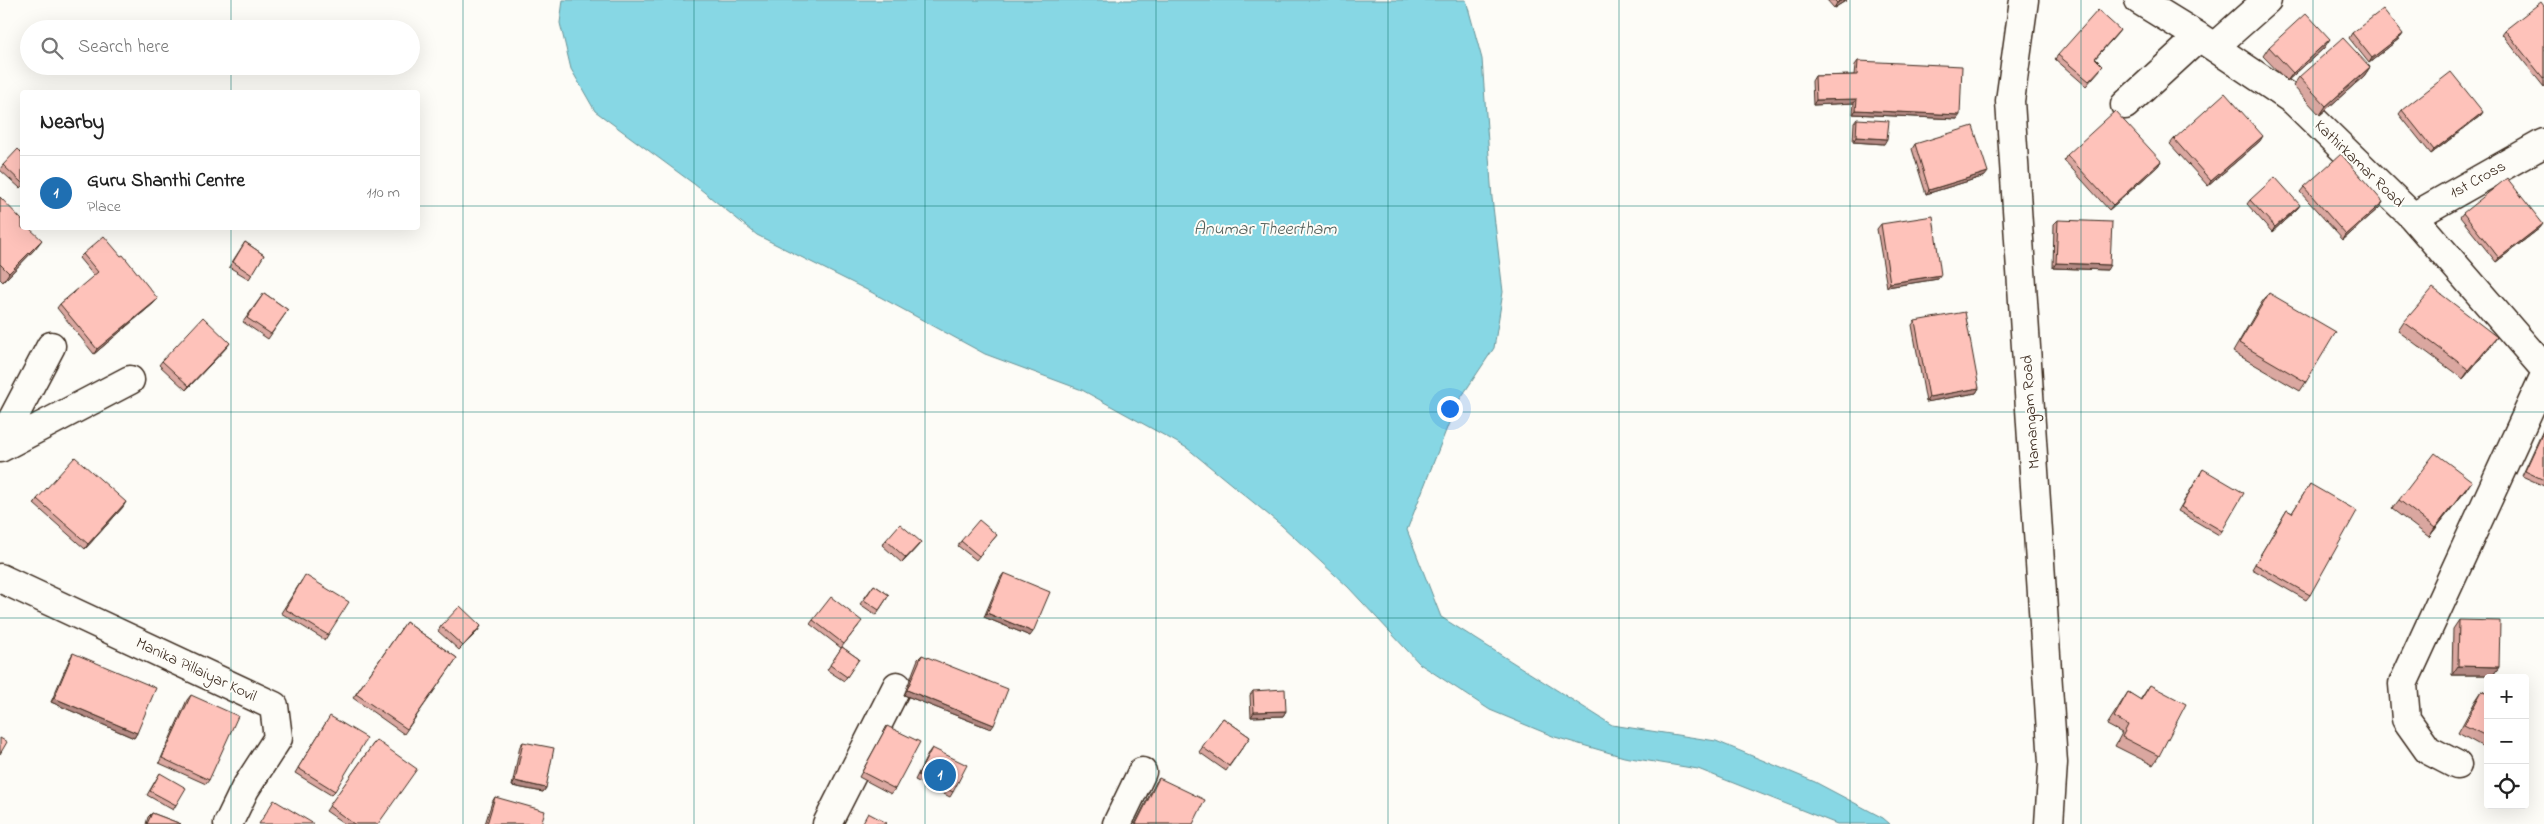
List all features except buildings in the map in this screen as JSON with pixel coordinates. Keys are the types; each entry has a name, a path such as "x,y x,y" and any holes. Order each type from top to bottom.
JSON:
{"street":[{"name":"Mamangam Road","path":"2024,0 2010,102 2053,763 2049,824"},
{"name":"Kathirkamar Road","path":"2139,0 2207,42 2294,102 2412,217 2544,368"},
{"path":"2125,104 2207,42 2267,0"},
{"name":"1st Cross","path":"2412,217 2544,144"},
{"path":"0,443 51,346"},
{"path":"2457,765 2428,750 2406,719 2403,684 2544,377"},
{"path":"0,448 130,380"},
{"name":"Manika Pillaiyar Kovil","path":"0,578 274,706 278,738 245,789 228,824"},
{"path":"827,824 897,686"},
{"path":"1117,824 1142,772"}],"water":[{"name":"Anumar Theertham","path":"563,0 1466,0 1482,59 1492,198 1503,292 1494,348 1456,405 1407,530 1441,617 1612,725 1716,741 1815,782 1883,818 1890,824 1837,824 1698,769 1624,757 1555,737 1490,710 1420,664 1348,587 1281,525 1187,448 1082,390 985,354 871,292 757,235 694,184 595,111 571,69 560,23"}],"place":[{"name":"Guru Shanthi Centre","path":"940,775"}]}
